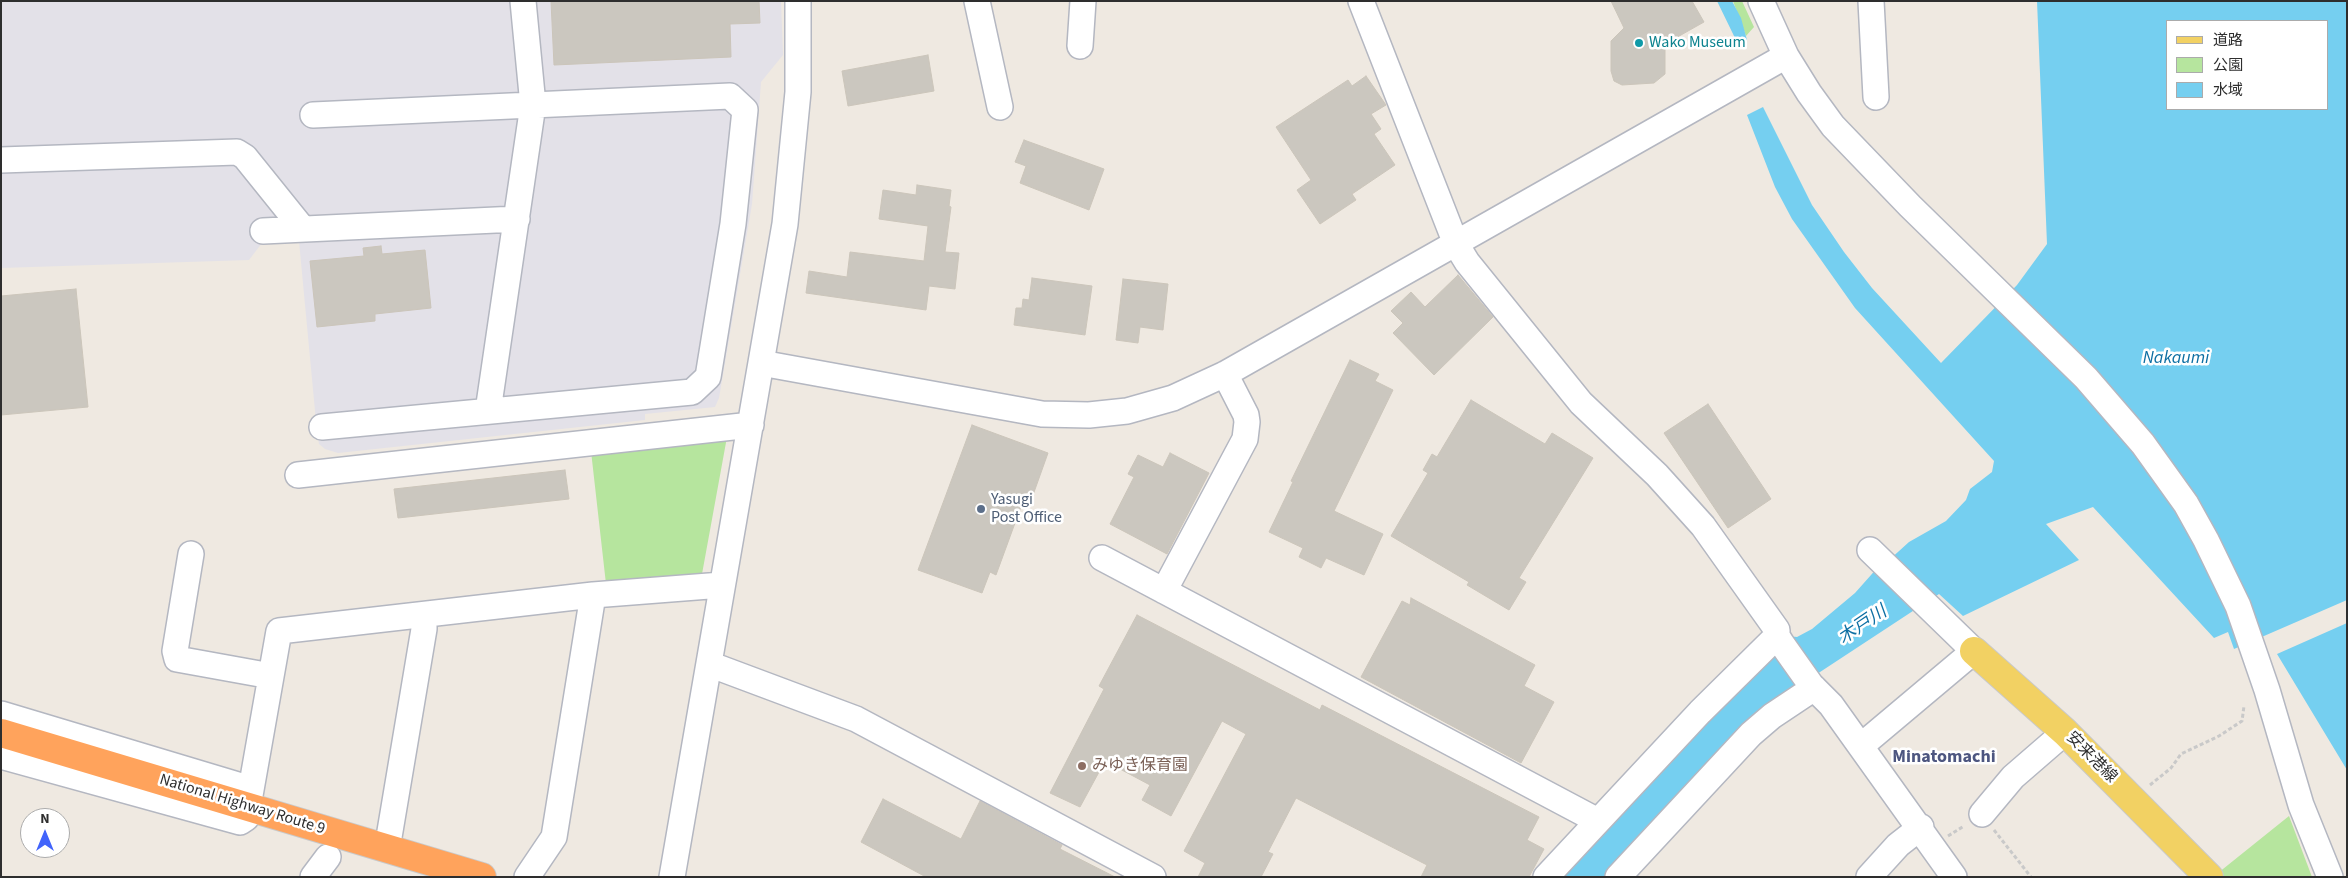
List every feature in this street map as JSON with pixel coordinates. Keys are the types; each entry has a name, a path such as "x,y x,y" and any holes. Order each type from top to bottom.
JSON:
{"highway":[{"name":"National Highway Route 9","path":"1,733 250,798 387,849 482,877"}],"main road":[{"name":"安来港線","path":"1974,651 2065,732 2133,800 2202,875"}],"street":[{"path":"488,411 518,218 533,105 523,1"},
{"path":"672,877 785,224 798,92 798,1"},
{"path":"978,1 1000,108"},
{"path":"1080,46 1083,1"},
{"path":"1361,1 1456,244 1467,262 1581,403 1657,475 1704,526 1777,630 1780,640 1813,686 1831,705 1927,836 1954,877"},
{"path":"1761,1 1786,56 1809,93 1833,126 2099,393 2143,444 2186,504 2238,606 2265,682 2301,805 2330,877"},
{"path":"1872,1 1876,97"},
{"path":"761,363 1042,414 1090,415 1127,412 1173,398 1225,374 1786,56"},
{"path":"313,115 730,96 745,110 734,224 708,377 692,392 322,427"},
{"path":"1,160 237,152 245,157 303,229"},
{"path":"263,231 518,218"},
{"path":"1164,591 1244,439 1247,422 1246,415 1225,374"},
{"path":"298,475 751,426"},
{"path":"191,554 175,651 177,659 271,676"},
{"path":"1861,746 1974,651 1874,554"},
{"path":"1102,558 1598,821"},
{"path":"1,756 153,796 234,822 244,820 250,798 279,630 593,595 722,585"},
{"path":"527,877 554,838 593,595"},
{"path":"387,849 424,629 424,615"},
{"path":"1546,877 1700,712 1780,640"},
{"path":"709,664 856,719 1153,877"},
{"path":"1618,877 1751,734 1813,686"},
{"path":"1,714 250,798"},
{"path":"1982,814 2013,777 2065,732"},
{"path":"1870,877 1898,845 1927,836"},
{"path":"313,877 328,857"}],"path":[{"path":"2133,800 2171,768 2181,754 2219,736 2242,721 2244,706"},
{"path":"1927,836 1982,814 2031,877"}],"shaded area":[{"path":"1,1 781,1 783,55 761,82 752,204 719,398 715,407 645,414 645,420 338,453 325,449 319,444 299,241 262,243 249,260 1,268"}],"green space":[{"path":"1733,1 1742,1 1754,27 1746,36"},
{"path":"727,437 702,574 606,584 591,451"},
{"path":"2289,816 2312,877 2222,877 2218,873"}],"water":[{"path":"1717,1 1732,1 1741,18 1747,40 1734,46 1734,36"},
{"name":"Nakaumi","path":"2037,1 2347,1 2347,600 2234,649 2228,632 2214,638 2093,507 2046,524 2079,560 1963,616 1939,594 1929,601 1888,561 1909,542 1946,521 1966,500 1970,489 1992,472 1994,461 1855,308 1792,219 1775,187 1747,115 1763,107 1812,205 1844,252 1872,288 1941,363 2017,285 2047,244"},
{"name":"木戸川","path":"1879,566 1919,607 1817,674 1609,877 1556,877 1788,636 1797,637 1812,629 1855,593"},
{"path":"2347,623 2347,770 2277,654"}],"building":[{"path":"551,1 759,1 760,23 730,24 731,57 554,65"},
{"name":"Wako Museum","path":"1611,1 1692,1 1704,22 1665,44 1665,74 1654,83 1622,85 1614,81 1611,71 1611,41 1624,28"},
{"path":"928,55 934,91 848,106 842,71"},
{"path":"1366,76 1386,105 1371,114 1381,129 1374,134 1395,165 1352,194 1356,200 1320,224 1297,190 1311,180 1276,127 1348,80 1352,86"},
{"path":"1024,140 1104,169 1089,210 1020,183 1026,166 1015,162"},
{"path":"917,185 951,190 949,206 951,207 945,252 959,253 955,289 929,286 926,310 806,293 809,271 847,277 850,252 924,261 928,226 879,219 883,190 916,195"},
{"path":"381,246 382,254 425,250 431,308 375,314 375,321 317,327 310,261 364,256 363,248"},
{"path":"1458,275 1493,317 1434,375 1393,333 1403,323 1391,311 1411,292 1425,307"},
{"path":"1032,278 1092,286 1085,335 1014,325 1016,308 1022,308 1023,299 1029,300"},
{"path":"1123,279 1168,284 1163,330 1140,327 1138,343 1116,340"},
{"path":"76,289 88,407 1,415 1,296"},
{"path":"1350,360 1379,374 1375,381 1393,390 1334,511 1383,534 1364,575 1326,558 1321,568 1299,557 1303,548 1269,532 1293,482 1291,481"},
{"path":"1471,400 1545,444 1552,433 1593,458 1519,578 1526,582 1509,610 1467,585 1469,582 1391,536 1428,473 1423,470 1432,454 1437,457"},
{"path":"1708,404 1771,499 1728,528 1664,433"},
{"path":"972,425 1048,453 1033,495 1026,493 996,575 990,572 982,593 918,570"},
{"path":"1170,453 1209,473 1167,554 1110,524 1134,477 1128,474 1138,455 1163,467"},
{"path":"565,470 569,499 398,518 394,489"},
{"path":"1411,598 1535,665 1524,686 1554,702 1521,763 1361,677 1402,601 1410,605"},
{"path":"1137,615 1320,710 1322,705 1539,817 1527,840 1544,849 1529,877 1421,877 1427,865 1296,798 1268,852 1273,854 1261,877 1198,877 1205,863 1184,851 1246,734 1222,721 1171,816 1142,800 1150,785 1105,761 1080,807 1050,793 1104,689 1099,686"},
{"path":"883,799 961,839 980,801 1062,845 1060,849 1115,877 926,877 861,842"}],"place":[{"name":"Wako Museum","path":"1639,43"},
{"name":"Yasugi Post Office","path":"981,509"},
{"name":"みゆき保育園","path":"1082,766"}],"district":[{"name":"Minatomachi","path":"1944,758"}]}
